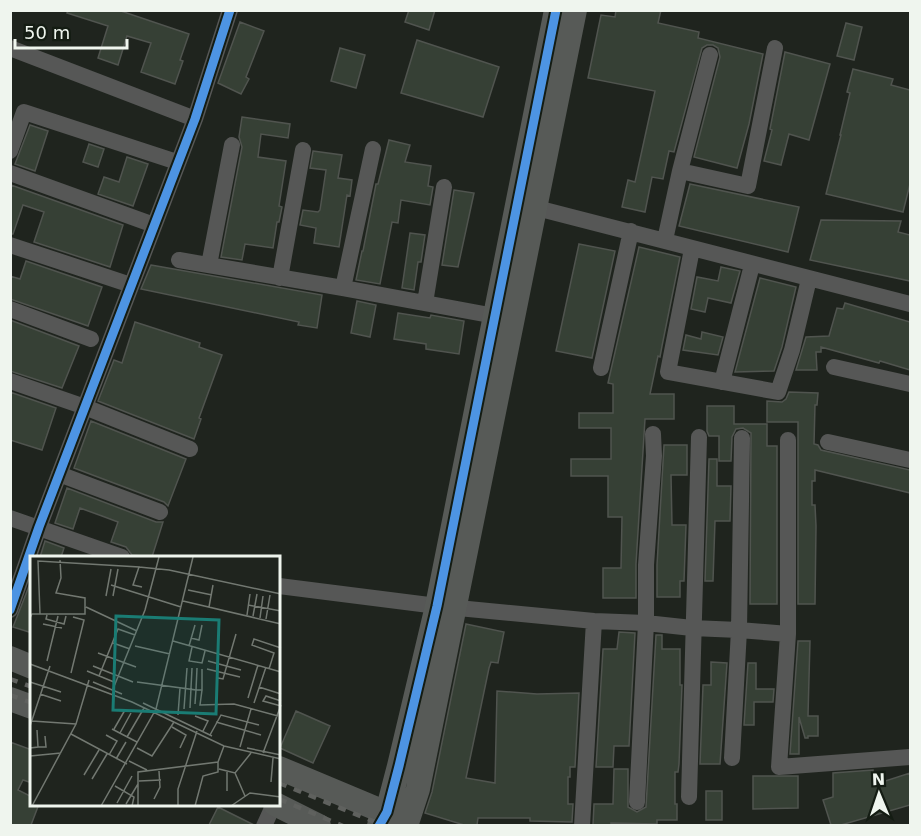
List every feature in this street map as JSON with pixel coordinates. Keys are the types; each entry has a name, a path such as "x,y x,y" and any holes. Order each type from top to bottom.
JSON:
{"street":[{"path":"10,610 39,527 195,119 230,10"},
{"path":"446,607 495,316 527,206 556,10"},
{"path":"280,768 399,822 446,607 527,206 575,10"},
{"path":"10,48 195,119"},
{"path":"680,171 748,186 775,48"},
{"path":"665,240 680,171 710,56"},
{"path":"10,151 24,112 177,162"},
{"path":"209,265 232,145"},
{"path":"343,288 373,148"},
{"path":"280,278 303,150"},
{"path":"10,173 154,225"},
{"path":"425,303 444,188"},
{"path":"527,206 910,304"},
{"path":"601,368 631,231"},
{"path":"10,245 131,285"},
{"path":"692,249 668,372 778,392 792,350 809,279"},
{"path":"179,260 495,316"},
{"path":"722,382 752,265"},
{"path":"10,309 91,339"},
{"path":"834,367 910,384"},
{"path":"10,381 190,448"},
{"path":"637,802 646,623 646,565 654,456 653,434"},
{"path":"689,797 699,437"},
{"path":"732,758 740,630 742,438"},
{"path":"788,440 788,634 779,767 910,757"},
{"path":"828,442 910,460"},
{"path":"59,474 160,512"},
{"path":"10,518 119,556"},
{"path":"280,586 446,607 594,621 788,634"},
{"path":"582,825 594,621"},
{"path":"10,658 30,666"},
{"path":"10,699 30,706"},
{"path":"264,825 274,806"},
{"path":"279,806 319,825"}],"building":[{"path":"68,10 118,10 189,34 175,84 141,72 151,43 127,36 118,65 98,58 108,26 67,13"},
{"path":"409,10 435,10 429,30 405,22"},
{"path":"616,10 661,10 658,23 699,32 698,38 763,54 749,124 737,168 694,157 720,57 718,48 713,45 702,48 674,152 669,151 663,179 652,177 645,212 622,207 628,180 635,182 655,91 588,78 601,15 615,17"},
{"path":"240,22 264,31 246,77 249,79 241,94 218,83"},
{"path":"846,23 862,27 854,60 837,56"},
{"path":"417,40 499,67 483,117 401,93"},
{"path":"340,48 365,55 356,88 331,81"},
{"path":"785,52 830,64 809,140 789,134 781,165 764,161 772,130 770,129"},
{"path":"853,69 893,79 891,85 910,90 910,184 903,212 826,194 841,135"},
{"path":"242,117 290,124 288,138 261,134 258,157 286,161 279,206 282,207 273,248 245,244 242,260 221,257 242,147 239,137"},
{"path":"30,125 48,131 35,171 15,164"},
{"path":"389,140 410,145 405,162 431,166 428,186 433,187 430,205 401,200 398,223 392,222 380,284 356,280 376,184 378,184"},
{"path":"89,144 104,149 98,167 83,162"},
{"path":"313,151 342,155 338,178 352,180 350,196 347,195 339,247 314,243 316,228 300,225 303,210 318,212 320,210 326,170 310,168"},
{"path":"127,157 148,164 133,206 98,194 104,177 119,182"},
{"path":"690,184 799,207 788,252 679,226"},
{"path":"11,185 123,225 110,267 34,242 44,212 23,205 13,234 10,234"},
{"path":"454,190 474,193 458,267 442,265"},
{"path":"821,220 901,221 898,232 910,235 910,281 810,260"},
{"path":"410,233 425,235 414,290 402,288"},
{"path":"579,244 615,251 592,358 556,351"},
{"path":"639,247 680,257 660,357 658,356 650,394 674,394 674,419 645,419 636,598 603,598 603,568 621,568 622,517 608,517 608,476 571,476 571,459 611,459 611,428 579,428 579,413 613,413 613,384 608,383"},
{"path":"26,261 102,287 88,326 10,299 10,276 20,279"},
{"path":"151,265 322,295 317,328 298,325 299,322 141,289"},
{"path":"721,267 740,271 731,303 708,298 705,312 691,309 697,277 718,281"},
{"path":"760,278 796,287 782,347 774,371 735,372"},
{"path":"357,301 376,305 370,337 351,333"},
{"path":"845,303 910,322 910,370 821,347 821,352 816,352 817,370 796,370 806,337 829,336 837,308 843,309"},
{"path":"398,313 430,318 431,315 464,321 459,354 426,349 426,344 394,339"},
{"path":"10,320 79,346 62,388 10,371"},
{"path":"135,322 200,343 199,347 222,355 199,418 201,419 194,439 98,401 114,360 122,363"},
{"path":"702,332 723,337 718,355 683,350 686,335 701,339"},
{"path":"10,392 56,408 42,450 10,440"},
{"path":"789,392 818,393 817,405 815,405 814,444 818,445 821,450 910,470 910,493 815,470 815,481 812,481 812,505 815,505 816,526 815,604 798,604 798,422 767,422 767,401 782,402"},
{"path":"707,406 734,406 734,424 767,424 767,446 777,446 777,604 750,604 751,433 743,428 736,429 732,437 731,461 719,461 719,436 709,436 707,431"},
{"path":"91,421 186,459 168,506 164,502 74,468"},
{"path":"664,445 687,445 687,475 671,475 672,525 686,525 684,581 680,581 680,597 657,597"},
{"path":"709,459 717,459 717,486 731,486 730,521 715,521 713,581 705,581"},
{"path":"67,488 156,522 163,522 152,556 132,555 126,547 111,542 118,522 80,508 73,529 55,523"},
{"path":"45,541 64,548 61,556 40,556"},
{"path":"30,584 30,632 13,627"},
{"path":"466,624 504,632 498,663 491,662 489,668 466,778 495,783 497,691 537,694 579,693 575,767 570,767 570,777 568,777 568,804 573,804 572,822 530,821 530,818 478,818 477,825 464,825 425,813 432,792"},
{"path":"619,632 635,633 629,746 614,746 613,767 596,767 603,649 617,649"},
{"path":"656,635 662,635 662,649 680,649 680,685 682,685 679,764 678,772 675,772 677,820 657,820 657,824 593,825 594,804 613,804 614,769 628,769 628,807 637,812 646,807"},
{"path":"798,641 810,641 808,716 818,716 818,736 805,738 799,717 799,754 790,754"},
{"path":"711,662 727,663 720,764 700,764 703,685 711,685"},
{"path":"748,663 756,663 756,689 774,689 773,702 754,702 754,725 744,725"},
{"path":"296,711 330,726 313,763 280,748"},
{"path":"10,742 30,749 30,782 23,780 18,790 30,796 30,806 38,806 31,825 10,825"},
{"path":"873,770 873,785 910,773 910,805 841,825 831,825 823,800 833,797 833,773"},
{"path":"753,776 798,776 798,808 753,809"},
{"path":"706,791 722,791 722,820 706,820"},
{"path":"218,807 254,825 209,825"}],"railway":[{"path":"10,679 30,686"},
{"path":"10,695 30,702"},
{"path":"280,783 385,826"},
{"path":"280,799 343,826"}],"cycle path":[{"path":"10,610 39,527 195,119 230,10"},
{"path":"379,826 387,812 437,606 556,10"}]}
